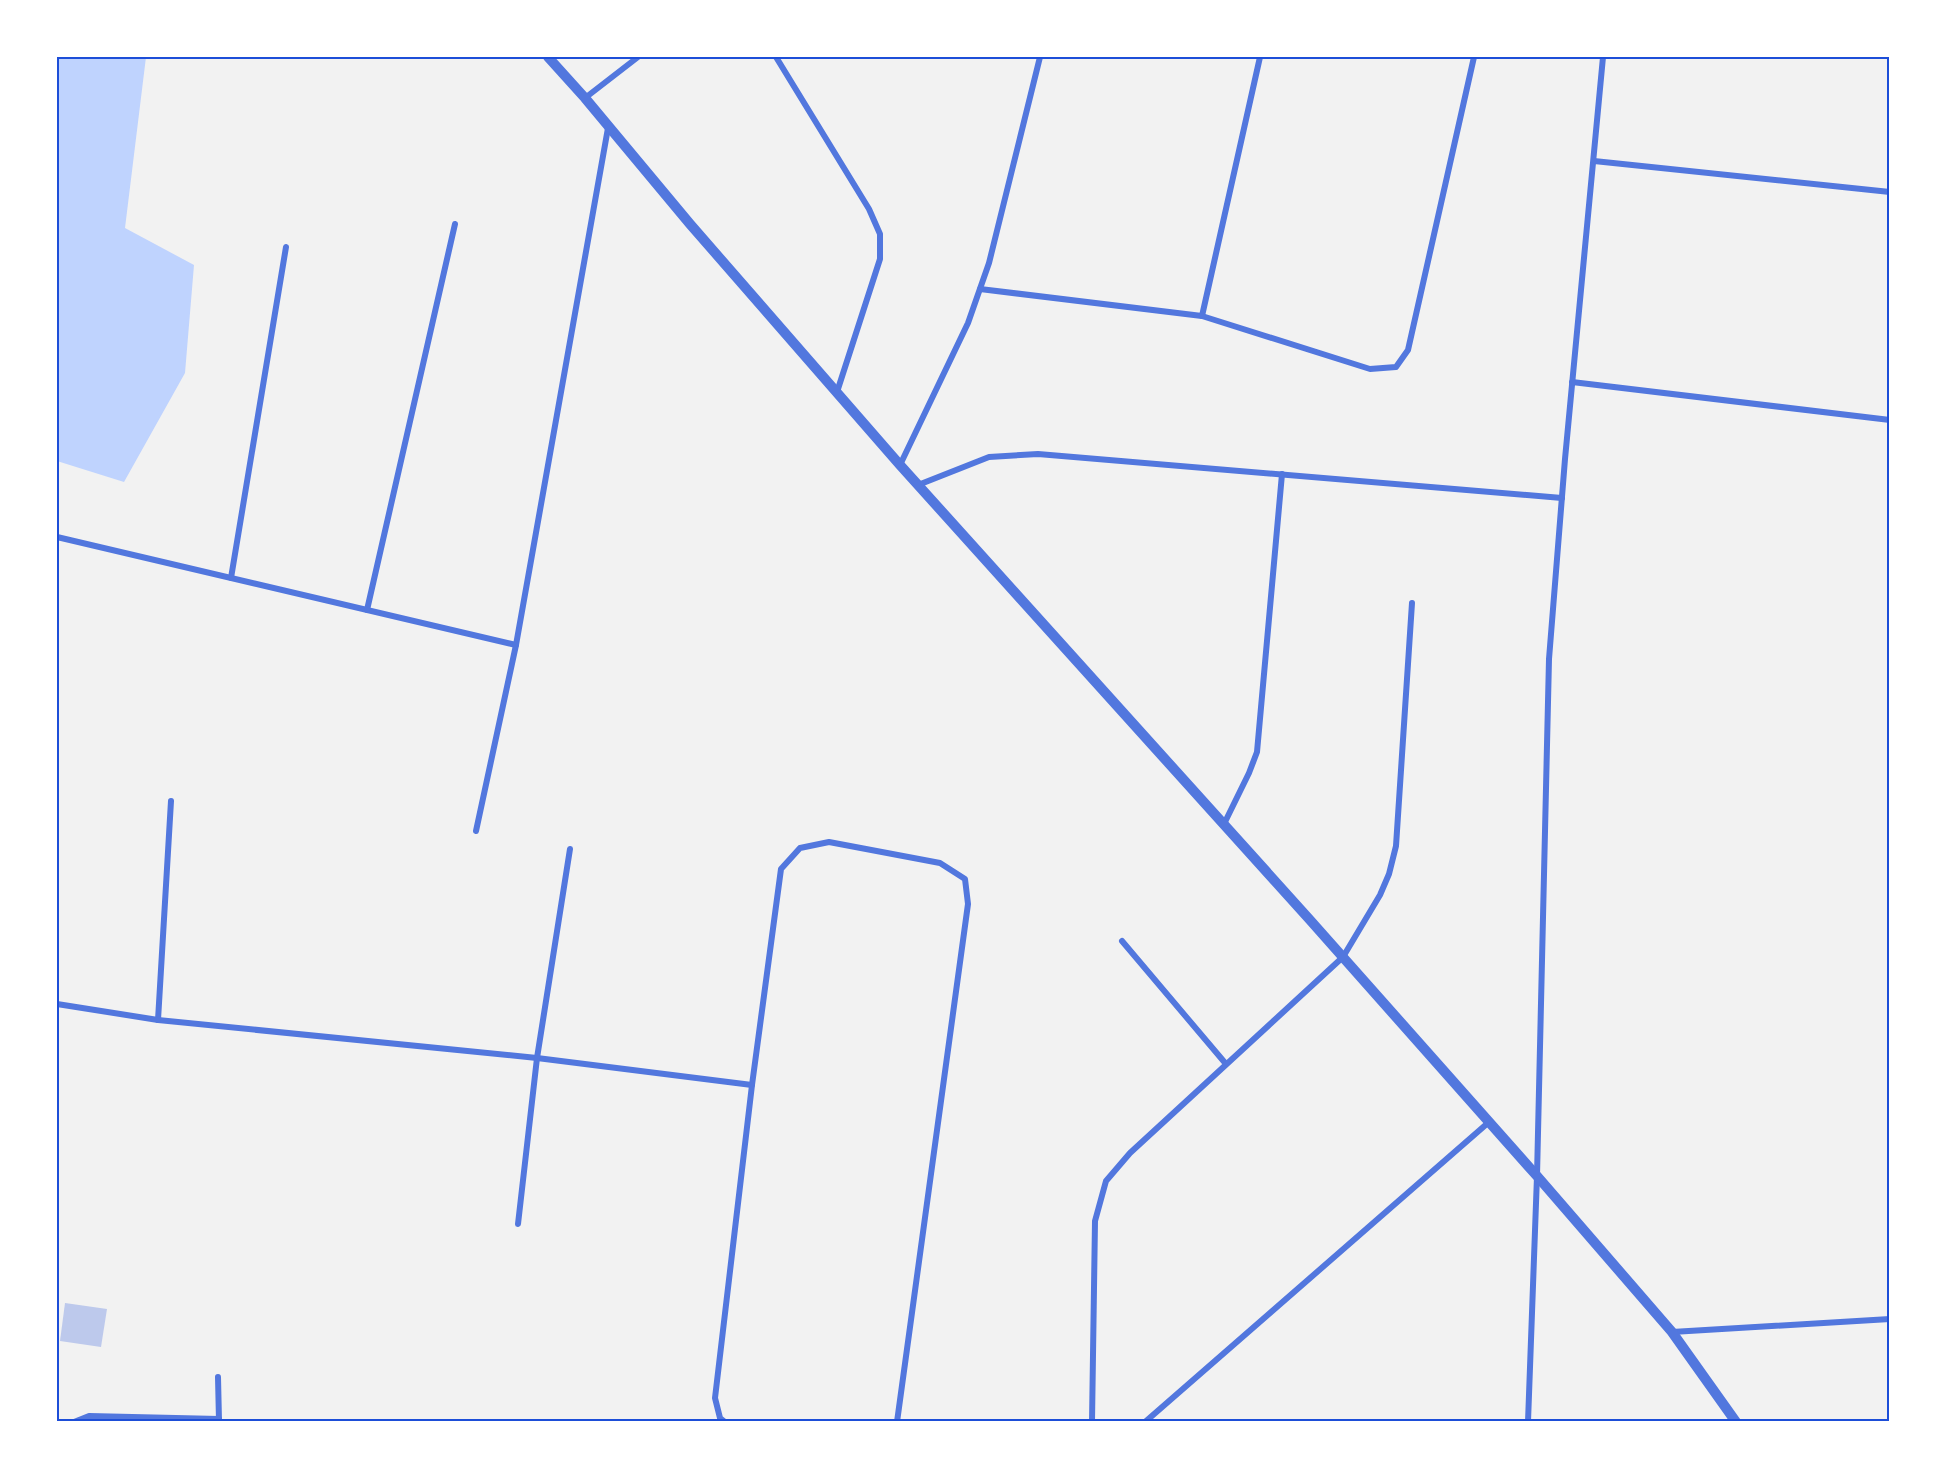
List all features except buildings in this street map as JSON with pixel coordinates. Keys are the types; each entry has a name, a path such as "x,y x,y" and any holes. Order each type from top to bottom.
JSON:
{"street":[{"path":"548,57 609,126 690,225 900,465 1537,1176 1672,1332 1737,1422"},
{"path":"585,98 638,57"},
{"path":"777,57 869,209 880,234 880,259 837,393"},
{"path":"900,465 968,323 989,263 1040,57"},
{"path":"1202,316 1260,57"},
{"path":"980,289 1202,316 1371,369 1396,367 1408,350 1474,57"},
{"path":"1528,1422 1537,1176 1549,659 1572,382 1603,57"},
{"path":"476,831 516,645 609,126"},
{"path":"1594,161 1890,192"},
{"path":"367,610 455,224"},
{"path":"231,578 286,247"},
{"path":"1572,382 1890,420"},
{"path":"918,485 989,457 1038,454 1562,498"},
{"path":"1224,824 1257,752 1282,474"},
{"path":"57,537 516,645"},
{"path":"1092,1422 1095,1221 1106,1181 1130,1153 1343,957 1380,895 1389,874 1396,846 1412,603"},
{"path":"158,1020 171,801"},
{"path":"725,1422 720,1418 716,1398 752,1085 781,869 800,848 829,842 940,863 965,879 968,904 897,1422"},
{"path":"518,1224 537,1058 570,849"},
{"path":"1122,941 1226,1064"},
{"path":"57,1004 158,1020 537,1058 752,1085"},
{"path":"1145,1422 1489,1122"},
{"path":"1672,1332 1890,1319"},
{"path":"74,1422 89,1416 219,1421 218,1377"}],"water":[{"path":"57,57 146,57 125,228 194,265 185,373 124,482 57,461"}]}
